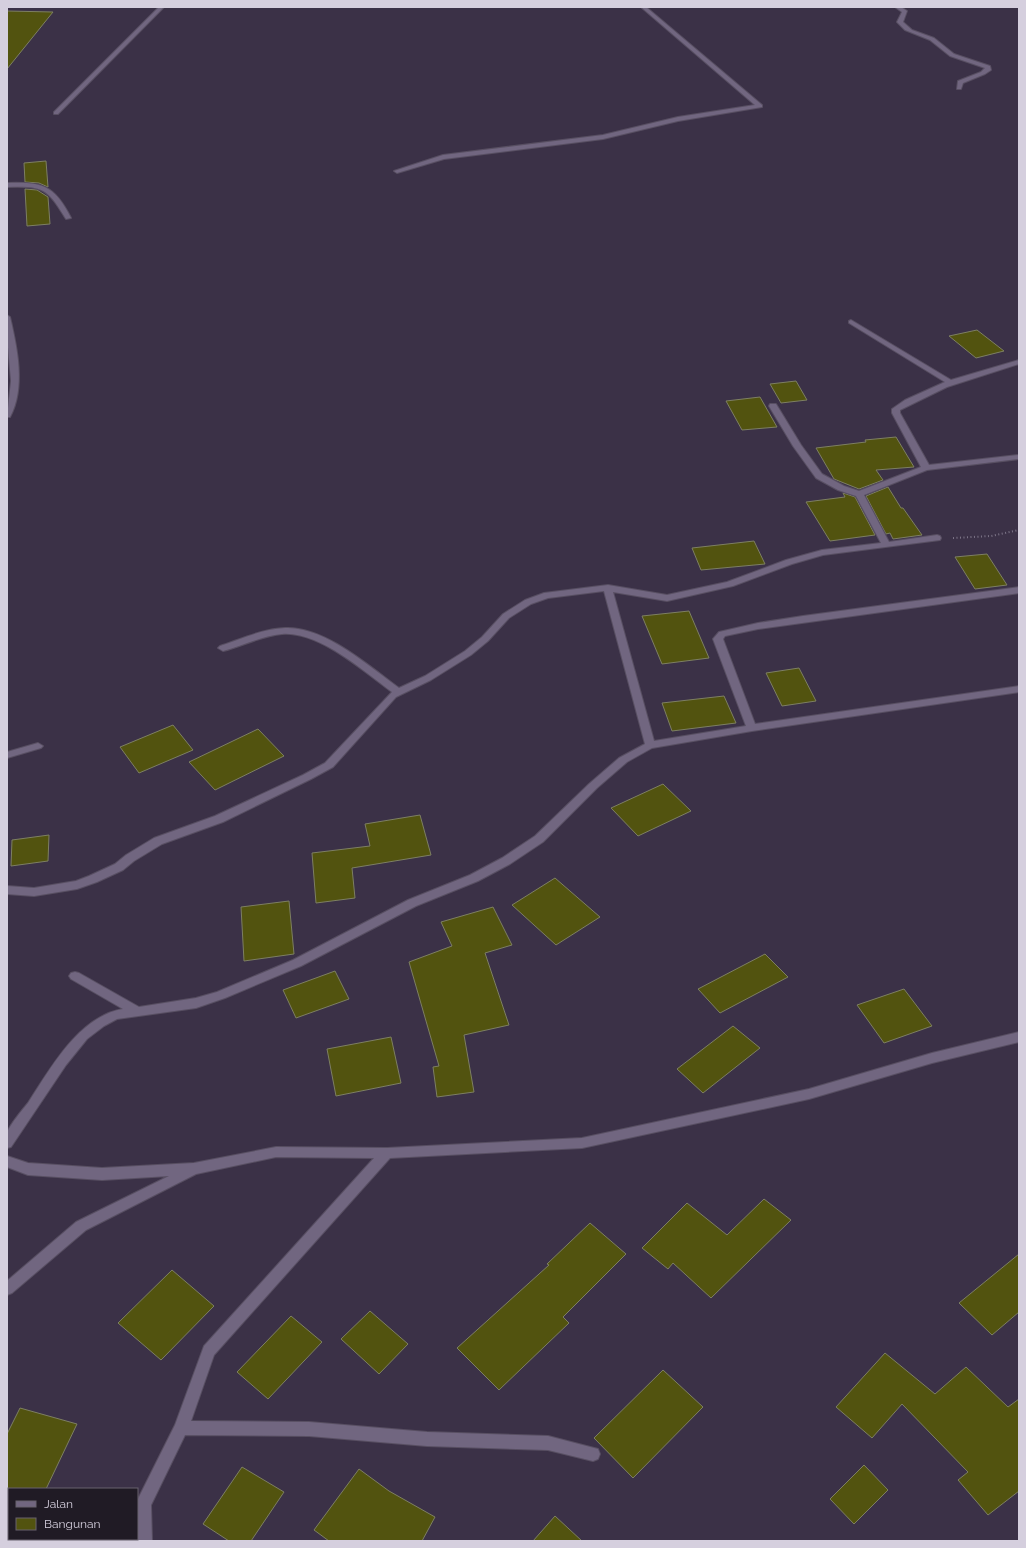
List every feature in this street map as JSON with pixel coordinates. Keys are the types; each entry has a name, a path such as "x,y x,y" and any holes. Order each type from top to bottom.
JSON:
{"street":[{"path":"56,113 162,7"},
{"path":"396,170 443,157 603,137 678,119 760,106 643,7"},
{"path":"897,7 904,11 900,22 902,27 908,31 931,38 951,54 988,67 988,70 983,73 960,82 959,88"},
{"path":"7,185 35,186 50,191 58,199 68,218"},
{"path":"7,317 12,352 14,390 12,404 7,415"},
{"path":"851,322 951,383"},
{"path":"926,468 896,413 896,409 901,405 932,390 978,373 1019,362"},
{"path":"773,406 797,446 819,476 836,485 859,494 886,544"},
{"path":"859,494 926,468 1019,457"},
{"path":"7,890 34,892 77,884 93,879 119,867 130,858 158,841 219,819 329,765 393,695 428,678 468,653 485,639 506,616 528,602 547,595 608,588 667,598 730,584 789,562 822,553 937,538"},
{"path":"608,588 650,745"},
{"path":"752,728 718,639 722,634 758,626 803,619 1019,590"},
{"path":"223,648 274,632 293,631 307,634 338,650 398,692"},
{"path":"7,1143 62,1062 83,1036 100,1023 116,1015 196,1003 221,995 297,963 412,902 480,875 506,861 539,839 592,786 622,760 650,745 752,728 962,698 1019,688"},
{"path":"7,755 38,746"},
{"path":"75,976 115,1000 137,1011"},
{"path":"7,1161 28,1169 102,1174 194,1169 276,1152 387,1153 582,1143 809,1094 932,1058 1019,1037"},
{"path":"144,1541 140,1508 181,1428 209,1351 387,1153"},
{"path":"7,1289 81,1226 194,1169"},
{"path":"181,1428 309,1430 427,1439 548,1443 593,1454"}],"path":[{"path":"937,538 967,539 992,536 1019,530"}],"building":[{"path":"7,11 53,12 7,69"},
{"path":"46,161 48,187 39,183 25,182 24,163"},
{"path":"25,189 37,190 48,197 50,224 27,226"},
{"path":"977,330 1004,351 976,358 949,336"},
{"path":"796,381 807,400 781,403 770,384"},
{"path":"760,397 777,427 742,430 726,401"},
{"path":"896,437 914,467 876,470 883,480 859,489 834,479 816,448 866,442 865,440"},
{"path":"888,487 901,508 903,508 922,535 893,539 890,533 886,534 866,496"},
{"path":"843,493 855,497 875,535 830,541 806,502 845,497"},
{"path":"754,541 765,564 701,570 692,548"},
{"path":"987,554 1007,585 975,589 955,557"},
{"path":"689,611 709,658 662,664 642,616"},
{"path":"799,668 816,701 782,706 766,673"},
{"path":"724,696 736,723 672,731 662,703"},
{"path":"173,725 193,750 139,773 120,747"},
{"path":"258,729 284,756 215,790 189,762"},
{"path":"663,784 691,811 638,836 611,808"},
{"path":"420,815 431,855 352,868 355,898 316,903 312,853 370,846 365,824"},
{"path":"49,835 48,861 11,866 12,840"},
{"path":"555,878 600,917 556,945 512,905"},
{"path":"289,901 294,954 244,961 241,907"},
{"path":"493,907 512,945 485,953 509,1025 464,1035 474,1092 437,1097 433,1067 439,1066 409,962 452,946 441,922"},
{"path":"765,954 788,977 720,1013 698,989"},
{"path":"335,971 349,999 296,1018 283,990"},
{"path":"904,989 932,1026 884,1043 857,1005"},
{"path":"733,1026 760,1048 703,1093 677,1069"},
{"path":"391,1037 401,1083 336,1096 327,1049"},
{"path":"764,1199 791,1220 711,1298 673,1263 668,1269 642,1248 687,1203 727,1235"},
{"path":"590,1223 626,1254 563,1317 569,1323 499,1390 457,1348 549,1265 547,1264"},
{"path":"1019,1254 1019,1312 992,1335 959,1303"},
{"path":"172,1270 214,1306 161,1360 118,1323"},
{"path":"370,1311 408,1344 379,1374 341,1339"},
{"path":"291,1316 322,1342 268,1399 237,1372"},
{"path":"885,1353 935,1394 966,1367 1008,1407 1019,1399 1019,1491 988,1515 958,1480 968,1472 902,1404 872,1438 836,1407"},
{"path":"663,1370 703,1407 633,1478 594,1438"},
{"path":"20,1408 77,1424 46,1488 7,1489 7,1434"},
{"path":"864,1465 888,1490 854,1524 830,1499"},
{"path":"242,1467 284,1492 251,1541 229,1541 203,1524"},
{"path":"359,1469 389,1491 435,1517 422,1541 329,1541 314,1530"},
{"path":"555,1516 582,1541 533,1541"}]}
